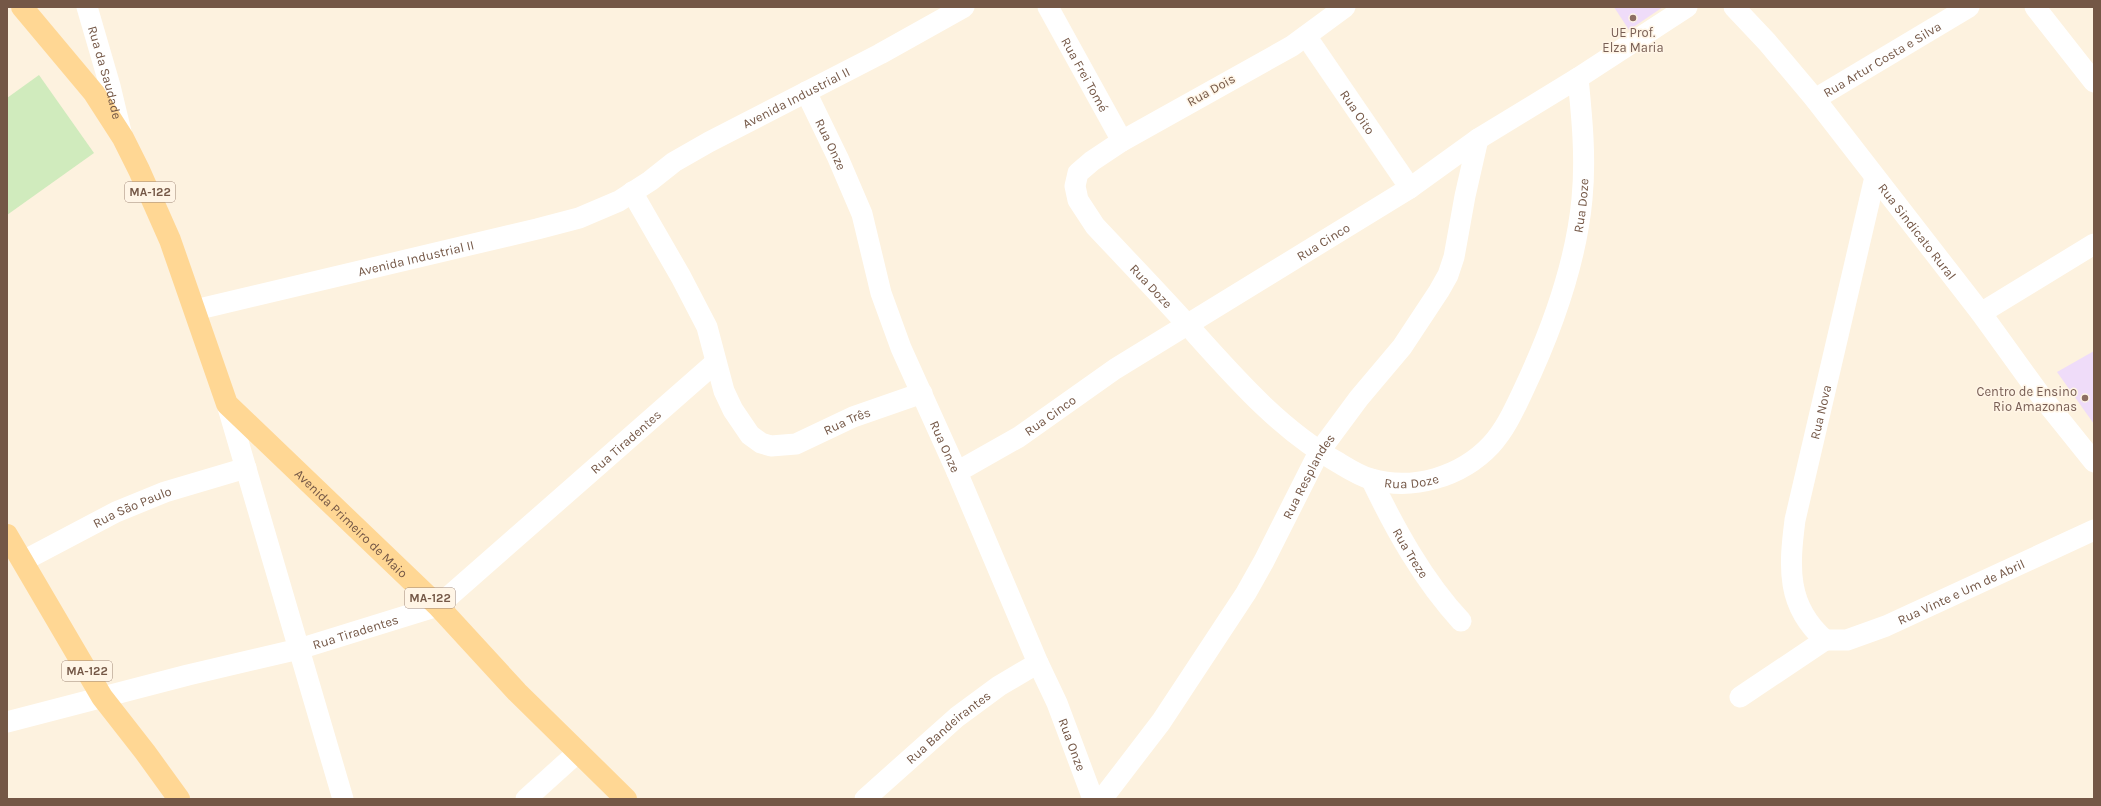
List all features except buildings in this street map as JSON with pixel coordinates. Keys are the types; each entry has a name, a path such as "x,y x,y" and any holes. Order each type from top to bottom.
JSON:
{"main road":[{"name":"MA-122","path":"22,7 94,93 122,138 156,206 195,310 227,404"},
{"name":"Avenida Primeiro de Maio","path":"227,404 438,606 517,692 577,753 626,799"},
{"name":"MA-122","path":"7,536 102,697 179,799"}],"street":[{"name":"Rua da Saudade","path":"87,7 110,86 122,138"},
{"name":"Avenida Industrial II","path":"195,310 572,220 602,209 632,192 674,162 709,142 964,7"},
{"name":"Rua Frei Tomé","path":"1048,7 1122,141"},
{"name":"Rua Dois","path":"1078,173 1092,160 1122,141 1306,36 1344,7"},
{"name":"Rua Cinco","path":"957,472 1019,437 1115,369 1410,188 1478,139 1578,78 1687,7"},
{"name":"Rua Sindicato Rural","path":"1734,7 1767,42 1815,99 1981,313 2041,396 2094,462"},
{"name":"Rua Artur Costa e Silva","path":"1815,99 1969,7"},
{"path":"2035,7 2094,82"},
{"name":"Rua Oito","path":"1306,36 1410,188"},
{"name":"Rua Doze","path":"1078,173 1075,186 1078,200 1084,211 1187,325 1266,409 1319,452 1371,479 1401,483 1424,482 1445,476 1478,457 1492,444 1515,408 1547,333 1564,287 1577,233 1582,200 1584,152 1578,78"},
{"name":"Rua Onze","path":"806,92 838,158 862,214 881,293 901,348 957,472 1038,663 1057,703 1093,799"},
{"name":"Rua Resplandes","path":"1102,799 1161,722 1246,593 1264,561 1319,452 1360,398 1402,347 1448,275 1454,257 1465,196 1478,139"},
{"name":"Rua Nova","path":"1825,640 1806,617 1796,596 1791,578 1792,545 1795,520 1875,177"},
{"path":"632,192 707,327 716,362"},
{"path":"1981,313 2094,244"},
{"name":"Rua Três","path":"716,362 724,391 742,425 761,443 771,446 796,444 853,417 922,393"},
{"name":"Rua Tiradentes","path":"7,722 188,675 298,650 438,606 716,362"},
{"path":"227,404 343,799"},
{"name":"Rua São Paulo","path":"23,561 122,509 164,492 246,468"},
{"name":"Rua Treze","path":"1371,479 1386,511 1412,556 1448,606 1461,620"},
{"name":"Rua Vinte e Um de Abril","path":"1825,640 1848,640 1886,626 2094,530"},
{"path":"1740,697 1825,640"},
{"name":"Rua Bandeirantes","path":"865,799 957,717 999,686 1038,663"},
{"path":"526,799 577,753"}],"shaded area":[{"name":"UE Prof. Elza Maria","path":"1614,7 1663,7 1629,30"},
{"name":"Centro de Ensino Rio Amazonas","path":"2094,351 2094,424 2057,372"}],"green space":[{"path":"39,75 94,153 7,215 7,98"}],"place":[{"name":"UE Prof. Elza Maria","path":"1633,18"},
{"name":"Centro de Ensino Rio Amazonas","path":"2085,398"}]}
